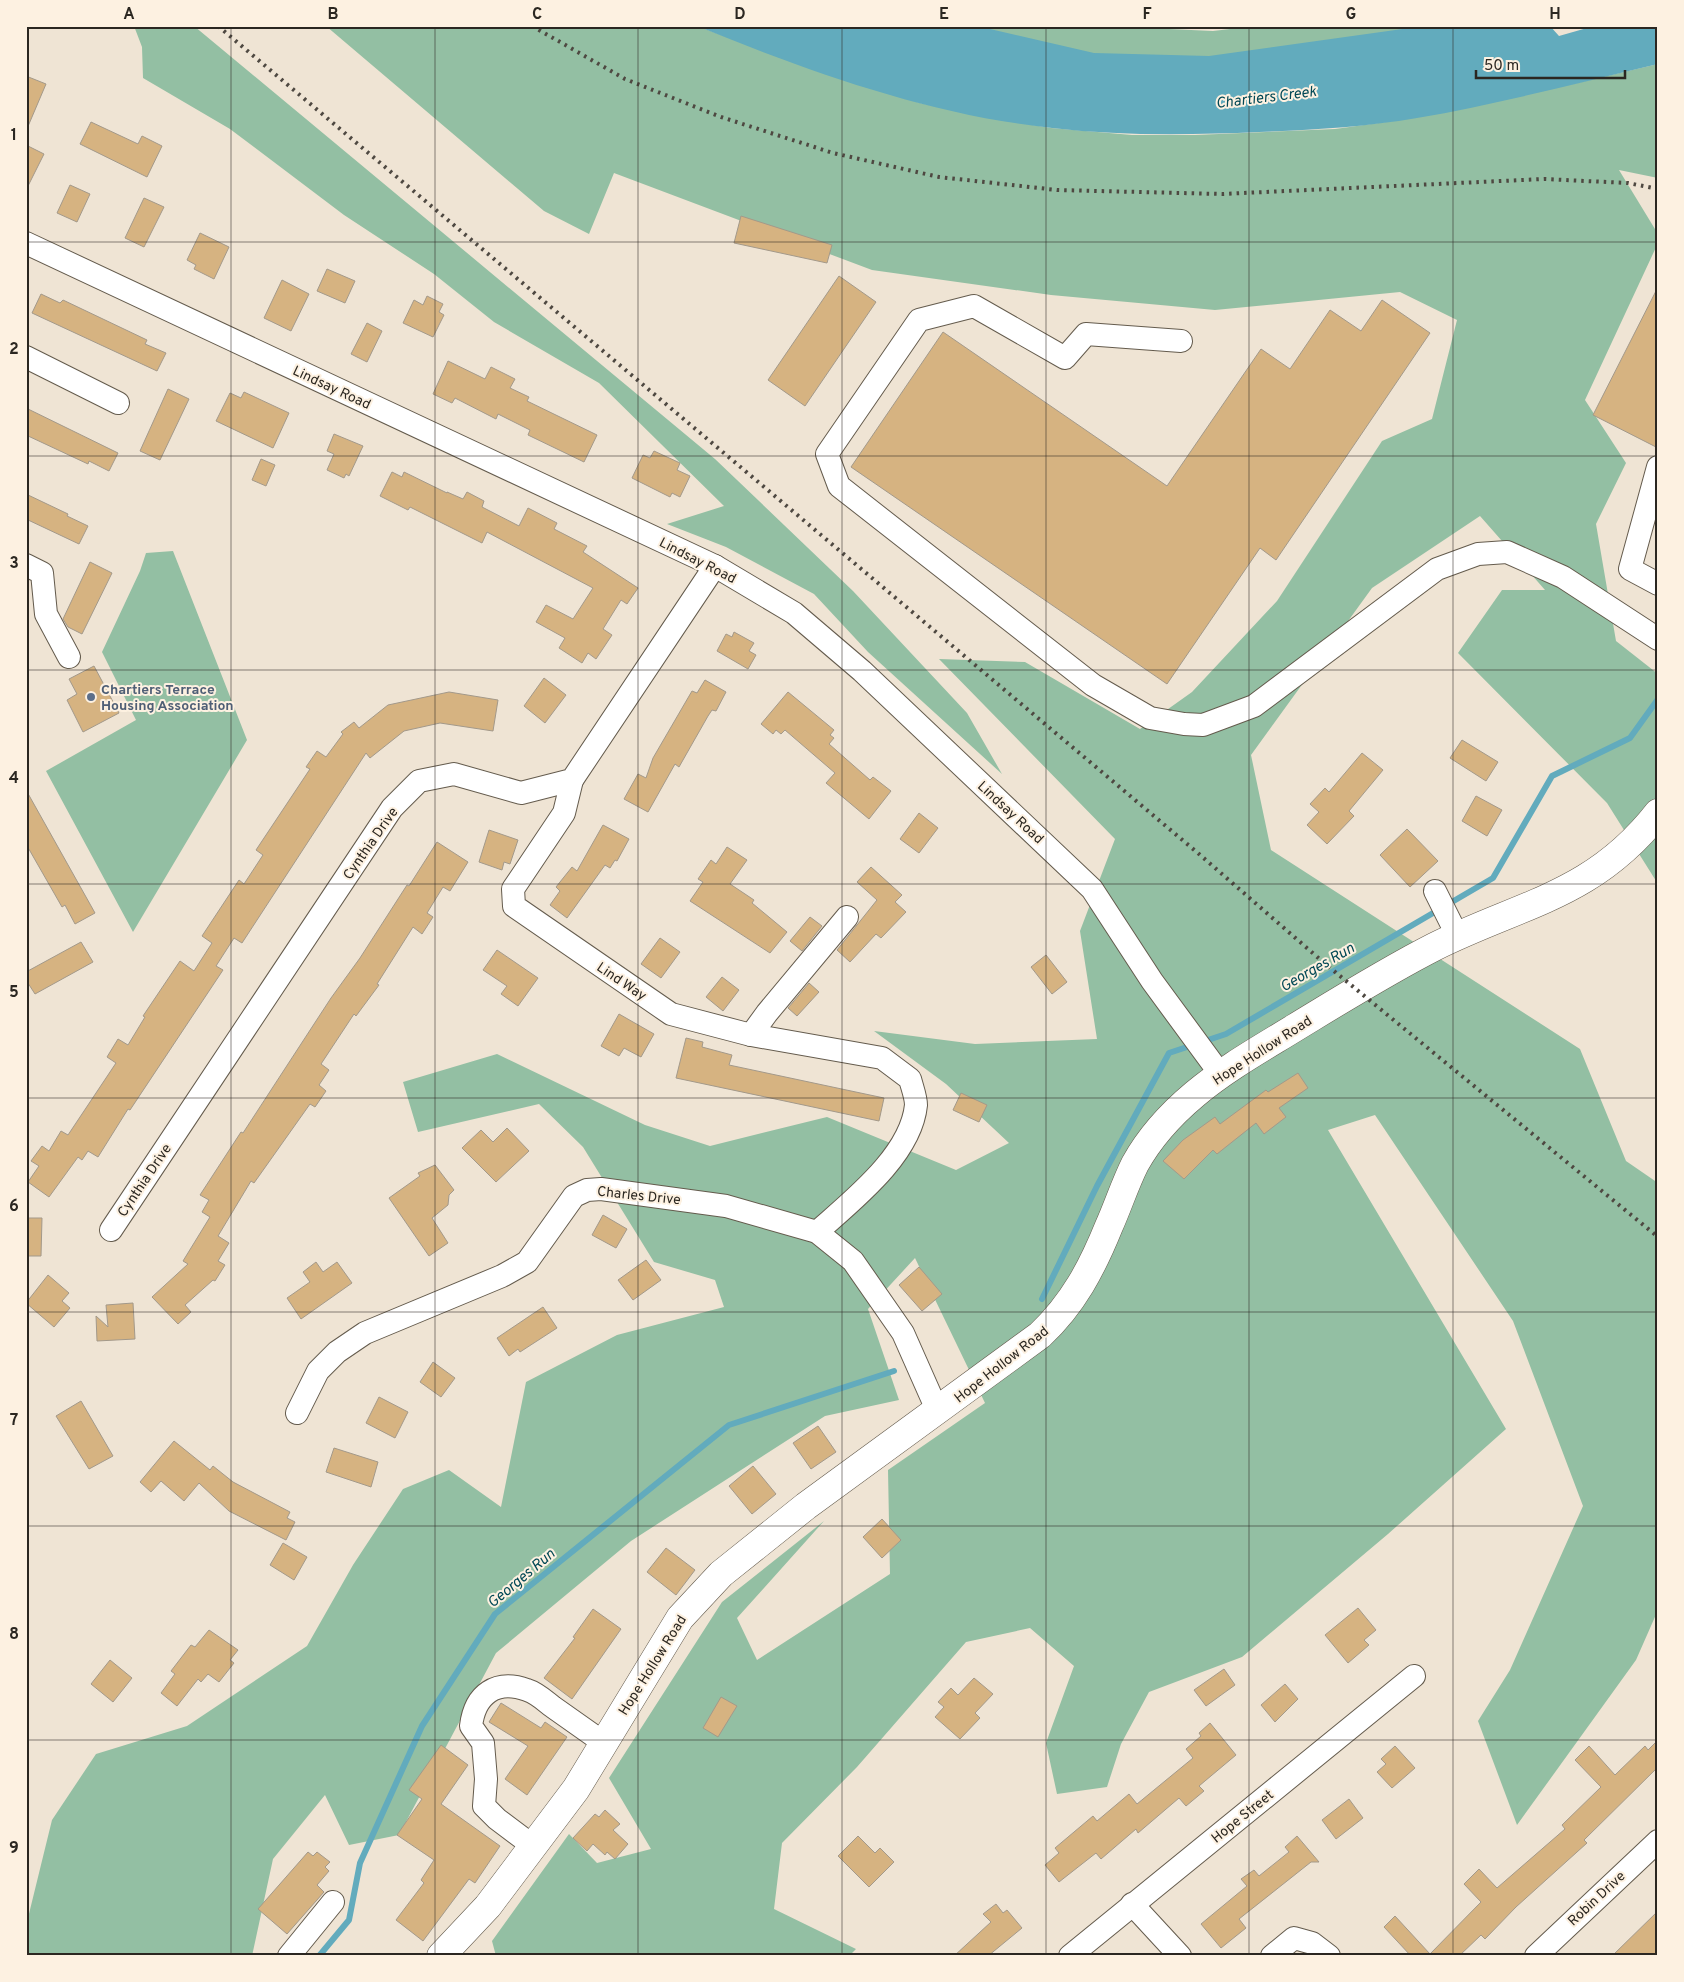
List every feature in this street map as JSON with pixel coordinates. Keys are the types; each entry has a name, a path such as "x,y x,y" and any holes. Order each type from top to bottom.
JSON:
{"main road":[{"name":"Hope Hollow Road","path":"441,1956 488,1906 576,1789 680,1618 721,1574 806,1506 938,1412 1040,1335 1066,1309 1086,1278 1134,1166 1147,1144 1214,1066 1436,946 1556,895 1585,880 1630,846 1658,813"}],"street":[{"name":"Lindsay Road","path":"26,243 715,566 794,613 862,671 1092,889 1152,981 1214,1066"},
{"path":"1181,341 1086,334 1065,358 974,306 919,320 827,454 839,486 1093,685 1150,718 1203,725 1254,706 1437,569 1478,554 1507,552 1563,577 1658,639"},
{"path":"26,358 118,403"},
{"path":"1658,467 1630,569 1658,584"},
{"path":"26,566 42,573 46,614 68,657"},
{"path":"572,780 715,566"},
{"name":"Cynthia Drive","path":"111,1230 392,808 419,781 454,774 521,793 572,780"},
{"name":"Lind Way","path":"572,780 564,813 513,889 514,906 672,1014 751,1035 882,1058 910,1079 916,1103 905,1143 857,1198 817,1232"},
{"path":"1435,891 1458,937"},
{"path":"751,1035 767,1012 847,917"},
{"name":"Charles Drive","path":"297,1413 318,1371 338,1352 365,1333 502,1276 527,1262 574,1196 586,1190 631,1192 726,1206 817,1232 852,1261 903,1333 938,1412"},
{"name":"Hope Street","path":"1070,1956 1414,1676"},
{"path":"533,1846 497,1819 484,1806 486,1778 483,1743 471,1726 472,1712 480,1697 491,1690 509,1685 529,1690 604,1743"},
{"name":"Robin Drive","path":"1536,1956 1658,1841"},
{"path":"288,1956 333,1902"},
{"path":"1132,1904 1180,1956"},
{"path":"1272,1956 1294,1938 1312,1943 1329,1956"}],"green space":[{"path":"134,26 194,26 715,459 853,591 967,713 1002,774 868,652 814,594 726,547 667,524 724,506 599,383 494,322 434,274 344,215 230,129 143,78 142,47"},
{"path":"326,26 697,26 819,71 920,103 989,118 1051,128 1132,135 1195,135 1335,129 1400,120 1658,64 1658,178 1619,170 1658,234 1658,243 1585,400 1626,463 1596,524 1616,641 1658,674 1658,884 1607,803 1458,653 1502,590 1545,590 1480,516 1372,588 1251,755 1271,850 1580,1049 1626,1161 1658,1183 1658,1610 1636,1660 1517,1825 1478,1721 1510,1670 1583,1506 1513,1321 1375,1115 1328,1130 1506,1429 1388,1534 1242,1657 1149,1692 1121,1744 1107,1787 1057,1794 1046,1743 1074,1666 1030,1628 966,1642 857,1767 782,1843 774,1909 856,1949 849,1956 496,1956 492,1941 569,1834 597,1863 651,1849 609,1778 722,1602 824,1521 737,1618 757,1660 890,1574 888,1470 985,1403 915,1258 868,1309 899,1400 825,1416 631,1541 496,1653 399,1835 349,1845 325,1795 273,1859 252,1956 26,1956 26,1926 52,1820 96,1754 187,1726 307,1646 353,1565 403,1489 449,1470 501,1507 526,1382 617,1335 724,1307 715,1280 654,1262 583,1147 539,1104 418,1132 403,1082 497,1054 645,1125 710,1146 827,1117 956,1170 1009,1143 946,1084 874,1031 975,1044 1097,1039 1080,931 1115,839 939,659 1025,662 1140,729 1192,692 1277,601 1382,441 1432,419 1457,320 1400,292 1215,310 1051,295 872,270 614,173 589,234 544,211"},
{"path":"916,26 1103,26 1213,31 1256,26 1481,26 1193,70"},
{"path":"173,551 247,740 133,932 46,771 136,720 102,652 140,571 146,553"}],"water":[{"name":"Chartiers Creek","path":"697,26 977,26 1094,53 1209,56 1424,26 1550,26 1559,36 1594,26 1658,26 1658,64 1478,106 1378,124 1259,132 1130,134 1078,131 1006,122 916,102 783,60"}],"building":[{"path":"26,76 46,84 26,131"},
{"path":"91,122 138,144 142,136 162,146 147,177 80,144"},
{"path":"26,145 44,154 26,190"},
{"path":"70,185 90,194 77,222 57,213"},
{"path":"144,198 164,207 144,247 125,238"},
{"path":"741,216 832,245 827,263 734,243"},
{"path":"200,233 229,247 214,279 194,269 196,265 187,260"},
{"path":"327,269 355,281 345,303 317,291"},
{"path":"839,276 876,302 805,406 768,380"},
{"path":"282,280 309,294 291,331 264,318"},
{"path":"1658,287 1658,448 1593,415"},
{"path":"41,294 60,303 63,300 147,340 145,344 166,353 157,371 32,313"},
{"path":"427,296 443,304 439,312 444,315 433,337 403,323 414,300 423,305"},
{"path":"1382,300 1430,333 1276,560 1260,548 1167,684 851,467 943,332 1167,486 1261,349 1290,369 1330,310 1361,331"},
{"path":"367,323 382,331 367,362 351,354"},
{"path":"448,361 485,379 491,367 515,379 510,388 529,397 527,401 597,435 584,462 528,435 530,430 498,414 496,419 455,398 452,403 433,394"},
{"path":"168,389 189,399 160,460 140,451"},
{"path":"244,392 289,413 273,448 216,421 230,393 241,398"},
{"path":"26,408 118,453 109,471 89,461 88,464 26,435"},
{"path":"334,434 363,446 349,476 346,474 344,478 327,470 334,454 327,451"},
{"path":"654,451 680,463 677,470 690,476 680,497 672,493 670,497 632,478 643,455 650,458"},
{"path":"261,459 275,465 266,486 252,480"},
{"path":"392,472 402,477 404,472 463,499 467,492 484,501 482,507 519,526 528,508 557,523 554,529 587,546 583,552 638,588 627,604 621,600 603,629 612,635 596,659 588,653 582,663 559,648 565,638 536,622 546,605 573,619 593,588 487,532 482,543 410,507 408,510 380,496"},
{"path":"26,494 88,526 79,544 26,519"},
{"path":"90,562 112,573 82,634 68,627 63,619"},
{"path":"734,632 754,643 749,651 756,655 748,669 717,651 726,634 732,637"},
{"name":"Chartiers Terrace Housing Association","path":"94,666 119,713 83,732 67,700 77,694 69,679"},
{"path":"544,678 566,695 545,723 524,706"},
{"path":"705,680 726,692 716,711 712,710 708,716 679,767 675,764 648,812 624,799 638,774 646,778 653,758 692,691 697,693"},
{"path":"449,692 498,700 493,731 440,723 404,731 370,758 366,753 242,943 234,938 216,966 223,970 130,1110 128,1109 98,1157 88,1151 82,1160 78,1157 49,1197 28,1182 39,1166 31,1161 42,1146 49,1151 61,1131 68,1135 116,1063 107,1057 118,1039 128,1045 145,1017 143,1016 180,961 194,971 212,943 202,936 239,880 244,884 263,855 256,850 310,769 306,767 317,751 326,757 343,734 341,732 354,722 359,728 388,705"},
{"path":"788,692 834,730 830,735 834,738 829,744 870,780 873,777 891,791 869,819 826,783 835,773 785,730 781,734 776,730 773,734 761,724"},
{"path":"1462,740 1498,762 1486,781 1450,758"},
{"path":"1362,753 1383,770 1349,811 1354,816 1327,844 1307,825 1319,812 1310,804 1325,788 1329,792"},
{"path":"26,790 95,913 75,924 65,905 62,907 26,844"},
{"path":"1476,796 1502,810 1487,836 1462,821"},
{"path":"919,813 938,828 919,853 900,839"},
{"path":"603,825 629,839 617,861 615,860 610,868 605,865 567,918 550,905 560,891 556,887 572,867 577,871"},
{"path":"1407,829 1438,861 1410,887 1380,855"},
{"path":"489,830 518,840 510,864 504,862 502,870 479,862"},
{"path":"437,842 468,862 450,891 443,887 427,913 433,917 422,934 413,927 377,984 379,985 356,1016 354,1014 321,1064 329,1070 319,1085 326,1091 315,1107 310,1104 254,1183 251,1181 218,1236 229,1243 218,1261 225,1265 215,1281 213,1280 185,1305 191,1312 178,1324 152,1297 188,1264 183,1261 210,1217 202,1212 209,1200 200,1195"},
{"path":"727,847 747,860 730,884 754,900 752,903 787,932 770,953 690,901 703,882 698,879 711,860 716,864"},
{"path":"871,867 902,895 895,902 906,912 881,938 876,934 850,962 837,950 877,900 857,882"},
{"path":"810,917 822,926 802,951 790,941"},
{"path":"660,938 680,952 661,978 641,964"},
{"path":"81,942 93,962 35,994 26,980 26,972"},
{"path":"497,950 538,978 518,1006 501,994 507,986 483,970"},
{"path":"1046,955 1067,982 1052,994 1031,967"},
{"path":"722,977 739,990 723,1011 706,997"},
{"path":"809,983 819,992 797,1016 788,1008"},
{"path":"619,1014 654,1034 641,1057 624,1048 619,1056 601,1046"},
{"path":"686,1038 703,1042 702,1047 732,1055 729,1065 884,1098 879,1121 676,1078"},
{"path":"1298,1073 1308,1088 1279,1108 1286,1117 1264,1134 1256,1123 1217,1154 1213,1150 1184,1179 1163,1161 1183,1140 1215,1117 1220,1124 1266,1090 1268,1092"},
{"path":"961,1093 987,1105 979,1122 953,1110"},
{"path":"507,1128 529,1151 496,1182 462,1148 481,1130 493,1142"},
{"path":"435,1165 454,1190 449,1195 448,1205 432,1218 448,1243 429,1256 389,1198 420,1176 418,1173"},
{"path":"603,1215 627,1229 616,1248 592,1235"},
{"path":"26,1218 42,1218 41,1256 26,1256"},
{"path":"646,1260 661,1280 633,1300 618,1280"},
{"path":"316,1262 323,1272 337,1262 352,1283 301,1319 287,1298 310,1282 303,1272"},
{"path":"919,1267 942,1294 922,1311 899,1285"},
{"path":"48,1275 69,1293 62,1301 70,1308 54,1327 26,1303"},
{"path":"133,1303 135,1339 97,1341 96,1316 108,1327 106,1305"},
{"path":"543,1307 557,1328 520,1352 518,1349 509,1356 497,1338"},
{"path":"433,1362 455,1378 441,1397 420,1382"},
{"path":"379,1397 408,1412 395,1438 366,1423"},
{"path":"81,1401 113,1456 89,1469 56,1416"},
{"path":"818,1426 836,1452 811,1469 793,1443"},
{"path":"174,1441 210,1470 213,1466 233,1482 290,1512 287,1518 295,1522 286,1540 229,1511 199,1483 184,1501 161,1481 151,1492 140,1482"},
{"path":"334,1448 378,1462 371,1487 326,1472"},
{"path":"753,1466 776,1494 752,1514 729,1486"},
{"path":"882,1519 901,1540 882,1558 863,1537"},
{"path":"283,1543 307,1557 294,1580 270,1565"},
{"path":"666,1548 695,1570 676,1595 647,1572"},
{"path":"1358,1608 1376,1630 1364,1640 1369,1645 1348,1663 1325,1635"},
{"path":"593,1609 621,1629 572,1699 544,1678 575,1638 573,1637"},
{"path":"209,1630 238,1650 230,1660 234,1663 219,1682 208,1674 201,1682 198,1679 177,1706 161,1693 175,1674 171,1671 191,1645 195,1647"},
{"path":"110,1660 132,1678 113,1702 91,1684"},
{"path":"1224,1669 1235,1685 1206,1706 1194,1690"},
{"path":"974,1678 993,1694 975,1713 980,1718 960,1739 935,1717 944,1707 938,1702 951,1688 958,1695"},
{"path":"1285,1684 1298,1699 1275,1722 1261,1705"},
{"path":"721,1697 737,1706 718,1737 703,1728"},
{"path":"501,1703 541,1728 545,1722 567,1737 527,1795 505,1779 528,1746 489,1722"},
{"path":"1210,1723 1236,1755 1199,1786 1204,1791 1186,1806 1179,1798 1138,1833 1136,1829 1101,1859 1096,1853 1059,1882 1045,1865 1059,1853 1055,1848 1093,1816 1097,1821 1129,1794 1137,1804 1193,1758 1186,1749 1201,1736 1199,1733"},
{"path":"1658,1740 1658,1767 1584,1840 1587,1843 1516,1907 1485,1939 1481,1935 1459,1956 1411,1956 1384,1927 1395,1916 1430,1954 1481,1902 1464,1884 1479,1869 1497,1888 1565,1829 1562,1825 1601,1787 1575,1760 1589,1746 1615,1775 1645,1746 1648,1750"},
{"path":"441,1745 468,1765 441,1804 500,1846 475,1883 469,1879 423,1941 396,1920 424,1883 421,1880 434,1860 397,1835 422,1799 409,1790"},
{"path":"1395,1746 1415,1768 1392,1788 1377,1772 1386,1764 1381,1759"},
{"path":"1349,1799 1363,1818 1336,1839 1322,1820"},
{"path":"605,1810 620,1824 613,1830 628,1844 615,1859 607,1852 605,1855 593,1844 587,1851 573,1838 595,1814 599,1817"},
{"path":"858,1836 875,1853 880,1848 894,1862 869,1887 838,1856"},
{"path":"1297,1836 1319,1862 1311,1862 1239,1919 1246,1928 1221,1948 1201,1924 1247,1886 1241,1879 1254,1870 1259,1876 1289,1852 1285,1847"},
{"path":"308,1852 313,1856 317,1852 330,1862 325,1867 329,1871 317,1885 324,1892 287,1934 258,1909"},
{"path":"996,1904 1003,1913 1007,1910 1022,1928 988,1956 954,1956 991,1922 983,1914"},
{"path":"1658,1911 1658,1956 1612,1956"}],"waterway":[{"name":"Georges Run","path":"1042,1299 1097,1186 1169,1053 1226,1034 1493,878 1552,776 1630,738 1658,699"},
{"name":"Georges Run","path":"319,1956 349,1920 360,1863 422,1726 495,1614 729,1425 894,1371"}],"railway":[{"path":"218,26 1199,854 1323,962 1658,1237"},
{"path":"532,26 625,79 721,117 833,153 939,177 1057,190 1222,194 1544,179 1628,183 1658,189"}],"place":[{"name":"Chartiers Terrace Housing Association","path":"91,697"}]}
